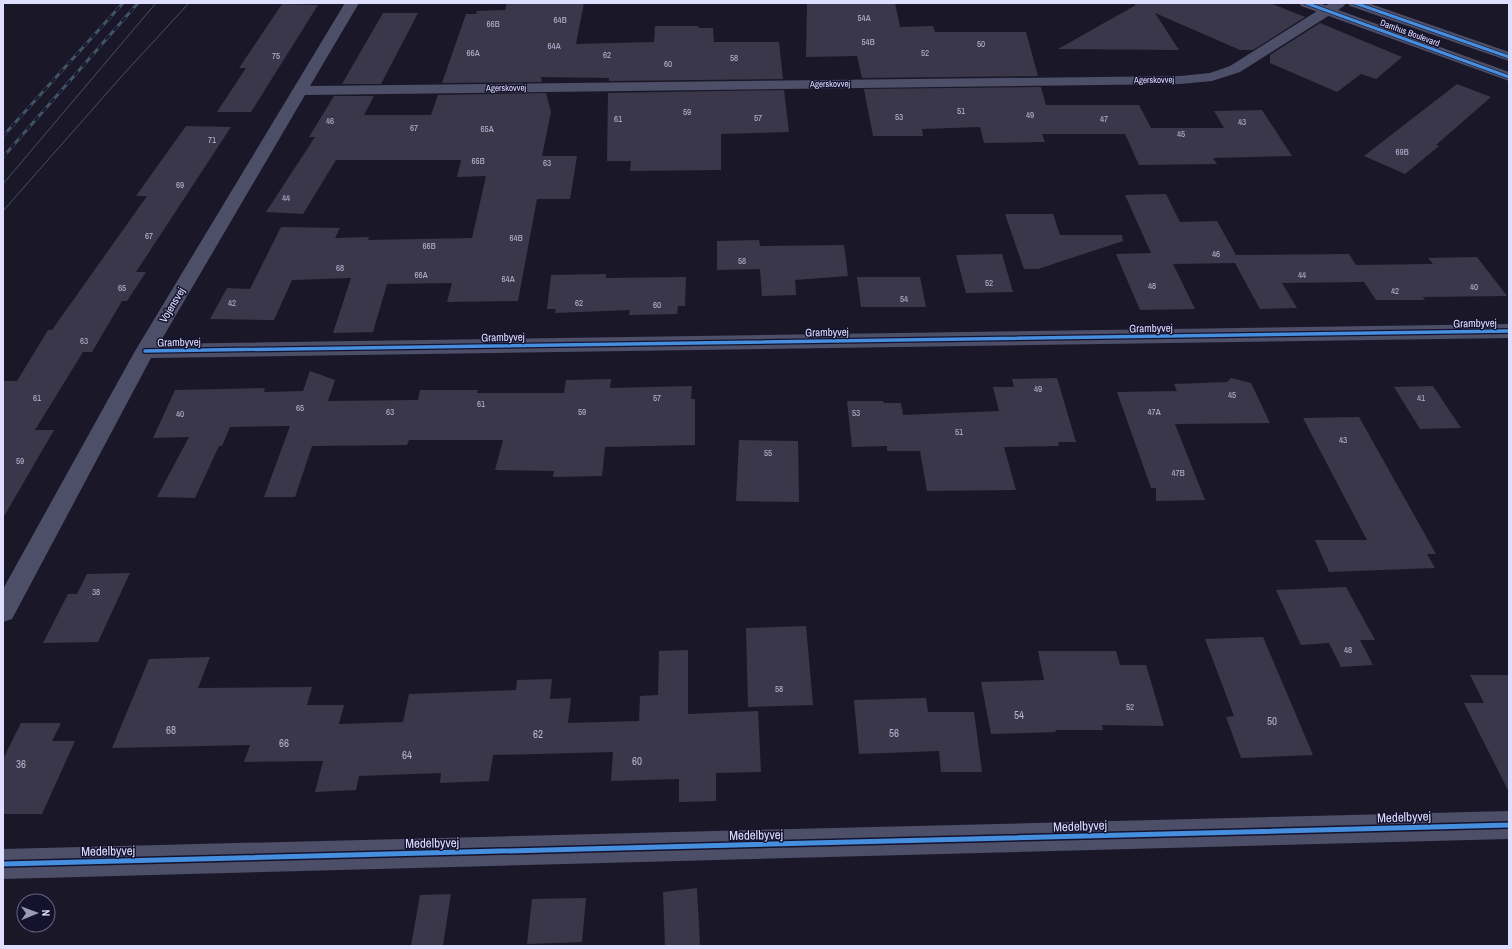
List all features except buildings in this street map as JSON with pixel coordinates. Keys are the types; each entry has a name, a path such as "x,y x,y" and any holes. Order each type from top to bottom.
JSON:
{"street":[{"name":"Vojensvej","path":"3,612 145,352 352,3"},
{"name":"Damhus Boulevard","path":"1306,3 1509,77"},
{"name":"Agerskovvej","path":"300,90 1180,80 1212,77 1235,69 1339,3"},
{"name":"Damhus Boulevard","path":"1356,3 1509,58"},
{"name":"Grambyvej","path":"145,352 1509,331"},
{"name":"Medelbyvej","path":"3,864 1509,825"}],"tram line":[{"path":"3,184 156,3"},
{"path":"3,211 121,77 189,3"}],"railway":[{"path":"3,136 123,3"},
{"path":"3,157 138,3"}],"cycle path":[{"path":"1306,3 1509,77"},
{"path":"1355,3 1509,57"},
{"path":"145,351 1509,331"},
{"path":"3,864 1509,825"}]}
